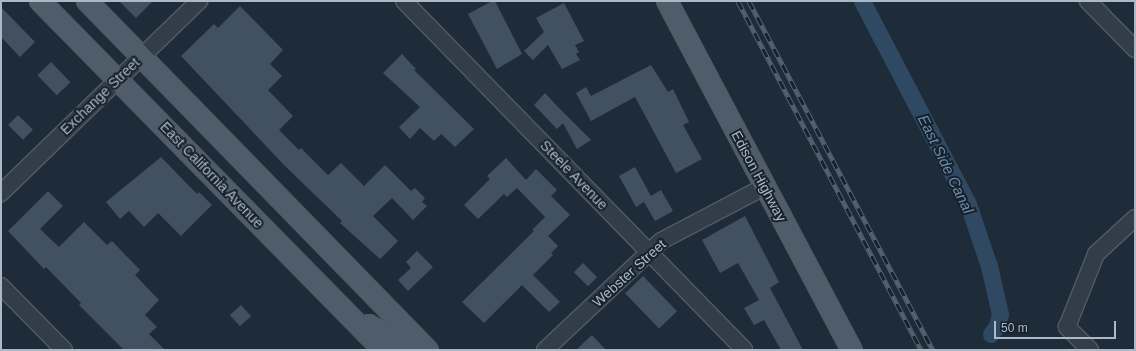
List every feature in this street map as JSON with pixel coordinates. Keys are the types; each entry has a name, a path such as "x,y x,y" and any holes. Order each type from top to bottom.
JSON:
{"main road":[{"name":"East California Avenue","path":"40,1 383,350"},
{"path":"87,1 428,350"},
{"name":"Edison Highway","path":"667,1 764,187 852,350"},
{"path":"346,312 394,340 404,350"}],"street":[{"name":"Exchange Street","path":"1,193 199,1"},
{"name":"Steele Avenue","path":"404,1 744,350"},
{"path":"1088,1 1135,49"},
{"name":"Webster Street","path":"545,350 661,241 764,187"},
{"path":"1090,350 1067,327 1096,254 1135,218"},
{"path":"1,286 64,350"}],"building":[{"path":"119,1 153,1 136,18"},
{"path":"492,1 495,1 522,54 497,69 468,14"},
{"path":"564,3 584,41 575,45 579,52 576,54 580,60 562,69 548,45 533,60 524,51 544,32 536,18"},
{"path":"240,6 283,50 270,64 282,76 268,90 293,116 279,130 299,150 301,148 328,175 341,163 364,186 385,165 411,191 415,188 425,198 422,202 427,206 413,220 392,198 373,216 398,241 380,259 340,223 342,221 284,165 181,56 214,24 218,28"},
{"path":"1,7 35,42 20,57 1,37"},
{"path":"402,54 416,69 414,70 474,129 455,147 441,134 434,141 420,128 410,139 399,127 420,107 383,73"},
{"path":"51,62 70,82 57,95 37,75"},
{"path":"651,65 668,92 673,89 689,122 683,125 702,159 676,173 635,97 591,121 576,93 586,87 591,96"},
{"path":"545,93 591,140 577,149 563,123 557,129 534,105"},
{"path":"18,115 33,130 23,140 8,125"},
{"path":"161,157 197,194 199,192 212,205 181,236 158,213 144,227 129,211 120,219 106,202"},
{"path":"506,158 526,180 536,169 557,190 551,196 570,215 548,236 558,246 551,253 553,255 533,275 560,302 549,312 522,285 484,323 462,302 534,231 532,230 545,217 517,188 507,197 504,194 478,219 464,205 490,179 487,176"},
{"path":"635,167 651,196 661,190 673,211 655,221 644,202 636,207 619,176"},
{"path":"48,191 63,206 40,229 59,247 84,222 107,245 112,241 140,270 135,275 159,300 145,315 157,327 149,334 165,350 124,350 79,305 81,303 46,267 44,269 8,231"},
{"path":"745,216 779,282 770,288 803,350 781,350 764,320 754,325 744,308 759,300 738,263 720,273 702,240"},
{"path":"417,251 433,267 408,291 398,280 411,268 406,262"},
{"path":"583,263 597,277 588,286 574,272"},
{"path":"643,276 677,311 659,329 625,293"},
{"path":"241,305 251,316 240,326 230,315"},
{"path":"592,335 606,350 576,350"}],"waterway":[{"name":"East Side Canal","path":"862,1 968,204 989,266 1000,314 997,326 991,334"}],"railway":[{"path":"738,1 921,350"},
{"path":"749,1 933,350"}]}
